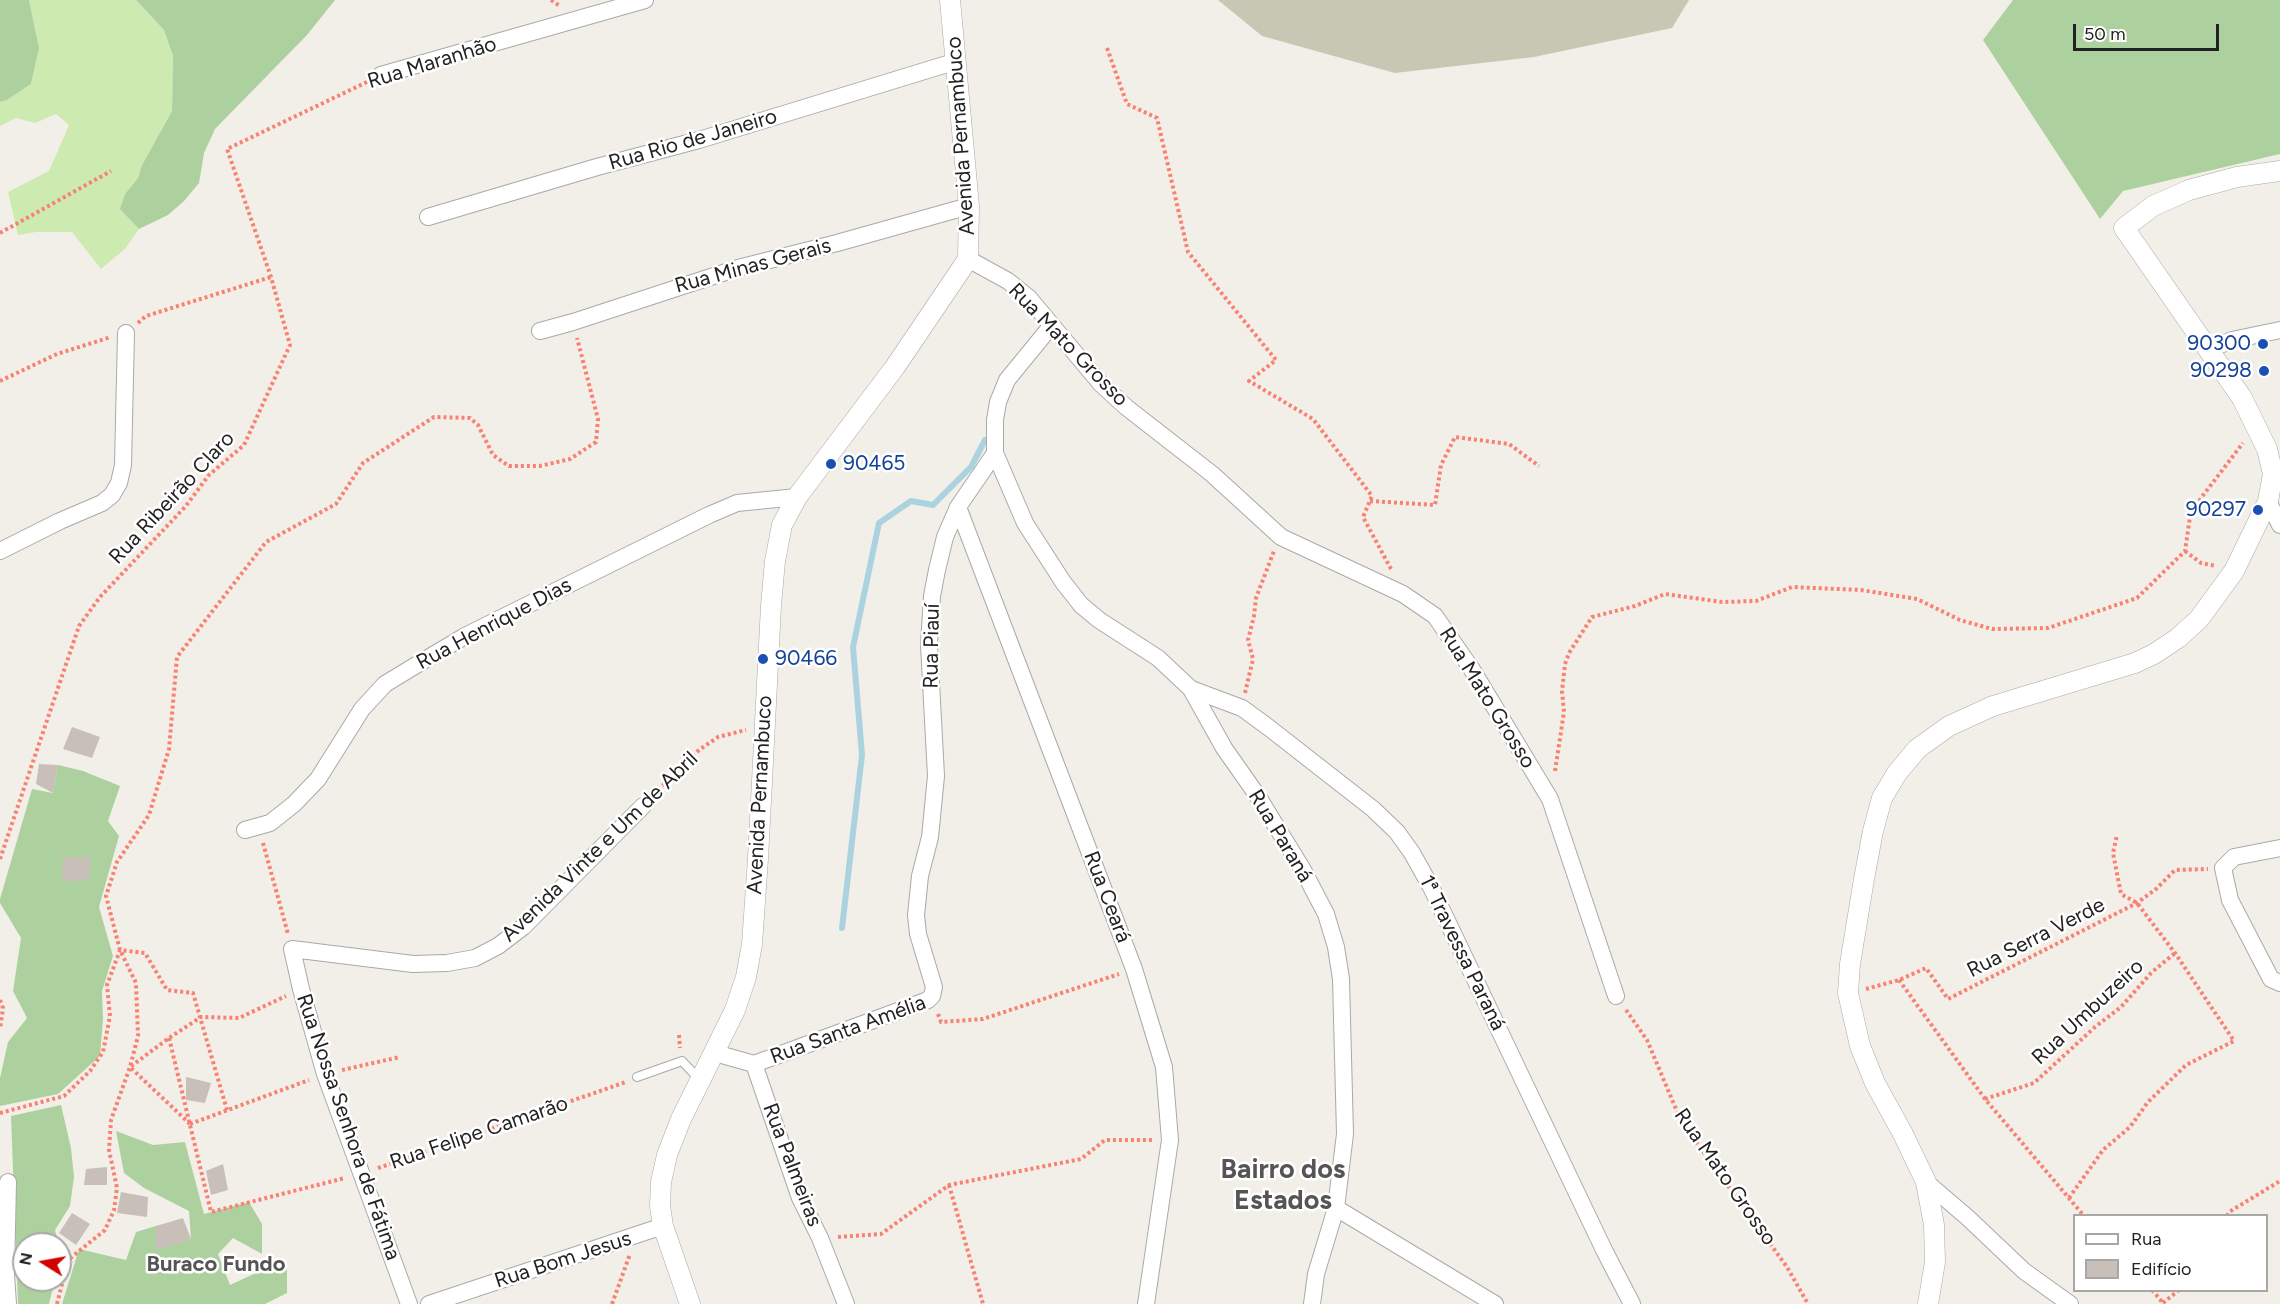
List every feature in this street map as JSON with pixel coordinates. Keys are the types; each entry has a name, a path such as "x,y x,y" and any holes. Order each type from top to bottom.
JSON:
{"street":[{"name":"Rua Maranhão","path":"381,75 645,0"},
{"name":"Avenida Pernambuco","path":"690,1304 663,1226 660,1206 661,1182 667,1155 700,1080 735,1010 746,977 752,944 764,725 776,561 782,525 797,497 895,367 968,259 969,206 950,0"},
{"name":"Rua Rio de Janeiro","path":"428,217 597,167 699,140 957,61"},
{"path":"1928,1304 1935,1262 1934,1225 1926,1182 1875,1083 1864,1055 1848,993 1855,926 1873,831 1882,798 1897,773 1917,749 1949,726 1993,706 2135,663 2154,654 2178,638 2199,619 2234,571 2268,501 2276,474 2267,449 2242,398 2124,228 2153,206 2189,190 2238,177 2280,171"},
{"name":"Rua Minas Gerais","path":"540,331 738,268 969,206"},
{"name":"Rua Mato Grosso","path":"968,259 1008,281 1022,292 1101,384 1126,407 1212,474 1264,524 1281,537 1404,594 1435,616 1550,799 1616,996"},
{"path":"995,453 996,411 1007,380 1052,325"},
{"path":"2208,350 2232,340 2280,330"},
{"path":"0,550 102,503 112,495 119,483 123,465 126,333"},
{"name":"Rua Piauí","path":"932,996 934,987 918,934 916,915 920,876 930,837 936,776 929,645 932,596 945,537 958,507 995,453"},
{"name":"Rua Paraná","path":"995,453 1025,523 1081,605 1099,621 1158,658 1191,689 1224,748 1257,795 1303,870 1326,914 1336,947 1341,979 1345,1134 1336,1208 1316,1274 1312,1304"},
{"name":"Rua Henrique Dias","path":"252,828 270,823 294,804 318,779 362,709 385,684 465,636 709,515 745,501 797,497"},
{"path":"2268,501 2280,525"},
{"name":"Rua Ceará","path":"958,507 1134,969 1164,1067 1170,1140 1146,1304"},
{"name":"1ª Travessa Paraná","path":"1191,689 1242,708 1366,803 1396,832 1412,853 1431,887 1632,1304"},
{"name":"Avenida Vinte e Um de Abril","path":"292,949 413,964 447,963 475,958 498,946 523,927 643,806"},
{"path":"2280,848 2234,857 2223,868 2230,900 2271,979 2280,983"},
{"name":"Rua Nossa Senhora de Fátima","path":"292,949 301,989 326,1074 360,1174 409,1304"},
{"name":"Rua Santa Amélia","path":"754,1064 928,1000 932,996"},
{"path":"715,1053 754,1064"},
{"name":"Rua Palmeiras","path":"754,1064 800,1198 820,1238 846,1304"},
{"path":"8,1182 6,1274 8,1304"},
{"path":"1926,1182 1967,1216 2024,1271 2070,1304"},
{"path":"1336,1208 1495,1304"},
{"name":"Rua Bom Jesus","path":"429,1304 663,1226"}],"lane":[{"path":"637,1077 682,1061 700,1080"}],"path":[{"path":"1107,48 1127,104 1157,118 1188,252 1276,360 1249,381 1312,419 1372,496 1363,517 1404,594"},
{"name":"Rua Maranhão","path":"227,149 381,75"},
{"name":"Rua Ribeirão Claro","path":"0,859 80,626 100,597 185,507 209,475 244,445 290,345 271,277 227,149"},
{"path":"0,233 111,171"},
{"path":"0,381 57,354 126,333 146,316 271,277"},
{"path":"57,1304 69,1260 105,1230 114,1210 117,1188 109,1150 111,1120 130,1067 138,1036 136,983 120,950 106,896 117,862 149,815 169,749 177,657 266,542 336,504 363,463 434,417 470,418 478,425 493,455 510,466 540,466 570,459 596,442 598,419 573,322"},
{"path":"1550,799 1564,712 1562,691 1565,664 1569,653 1592,617 1635,606 1665,594 1722,602 1756,601 1792,588 1861,590 1917,599 1960,620 1992,629 2048,628 2137,598 2185,551 2190,517 2200,498 2256,426"},
{"path":"1370,501 1436,505 1441,465 1455,437 1509,444 1539,466"},
{"path":"1242,708 1253,658 1248,640 1256,598 1265,569 1281,537"},
{"path":"2185,551 2201,563 2234,571"},
{"name":"Avenida Vinte e Um de Abril","path":"643,806 699,750 718,737 764,725"},
{"path":"252,828 292,949"},
{"path":"2069,1198 2103,1150 2130,1127 2148,1102 2186,1065 2234,1041 2175,953 2137,903 2121,894 2113,854 2117,835"},
{"name":"Rua Serra Verde","path":"1899,980 1926,968 1948,999 2137,903 2156,889 2175,870 2223,868"},
{"path":"120,950 145,953 167,990 193,993 227,1110"},
{"path":"0,1113 64,1096 90,1071 103,1052 110,1016 107,985 120,950"},
{"name":"Rua Umbuzeiro","path":"1985,1099 2034,1083 2121,1007 2151,973 2175,953"},
{"name":"Rua Santa Amélia","path":"932,996 942,1022 983,1019 1134,969"},
{"path":"1848,993 1899,980 1985,1099 2083,1214"},
{"path":"130,1067 201,1017 239,1018 301,989"},
{"name":"Rua Mato Grosso","path":"1616,996 1647,1040 1681,1121 1787,1267 1808,1304"},
{"path":"0,1000 3,1008 0,1029"},
{"name":"Rua Felipe Camarão","path":"169,1038 211,1212 360,1174 637,1077"},
{"path":"130,1067 190,1124 279,1091"},
{"path":"820,1238 881,1234 949,1185 1081,1159 1105,1140 1170,1140"},
{"path":"2228,1214 2280,1181"},
{"path":"949,1185 983,1304"},
{"path":"612,1304 637,1235"},
{"path":"2163,1303 2177,1292"}],"shaded area":[{"path":"1218,0 1689,0 1672,28 1534,57 1395,73 1262,36"}],"green space":[{"path":"0,0 29,0 39,48 31,84 0,102"},
{"path":"29,0 136,0 164,30 173,56 172,111 142,165 138,178 125,194 121,209 139,229 125,249 101,269 72,232 36,232 18,235 8,192 49,171 69,125 56,114 35,123 16,118 0,126 0,102 31,84 39,48"},
{"path":"136,0 335,0 307,35 215,129 204,153 199,183 184,201 168,215 139,229 120,209 125,194 138,178 142,165 172,111 173,56 164,30"},
{"path":"2013,0 2280,0 2280,154 2123,191 2100,219 1983,40"},
{"path":"58,765 83,771 120,786 108,821 119,836 99,907 113,956 102,991 103,1019 100,1056 58,1094 0,1106 0,1078 8,1042 27,1018 13,991 21,938 0,903 0,899 32,789 53,793"},
{"path":"61,1105 71,1148 74,1177 70,1206 56,1232 15,1232 11,1116"},
{"path":"116,1131 153,1145 185,1142 204,1214 249,1202 262,1224 262,1254 233,1238 218,1254 230,1285 271,1266 287,1266 287,1293 265,1304 62,1304 66,1292 72,1292 72,1272 79,1249 126,1260 136,1232 156,1226 156,1249 191,1239 189,1211 144,1188 124,1173"},
{"path":"18,1292 52,1292 49,1304 18,1304"}],"building":[{"path":"72,727 100,737 92,758 63,749"},
{"path":"39,764 58,765 53,793 36,784"},
{"path":"63,857 91,857 89,879 62,882"},
{"path":"186,1077 211,1083 205,1103 186,1100"},
{"path":"223,1164 228,1190 211,1195 206,1171"},
{"path":"107,1167 107,1185 84,1185 86,1169"},
{"path":"121,1192 148,1197 147,1217 117,1213"},
{"path":"72,1213 90,1224 76,1245 72,1242 72,1232 60,1232"},
{"path":"183,1218 191,1239 156,1250 156,1226"}],"waterway":[{"path":"842,928 862,755 853,647 879,523 911,501 933,505 971,467 985,440"}],"place":[{"name":"90300","path":"2263,344"},
{"name":"90298","path":"2264,371"},
{"name":"90465","path":"831,464"},
{"name":"90297","path":"2258,510"},
{"name":"90466","path":"763,659"}],"district":[{"name":"Bairro dos Estados","path":"1283,1186"},
{"name":"Buraco Fundo","path":"216,1265"}]}
